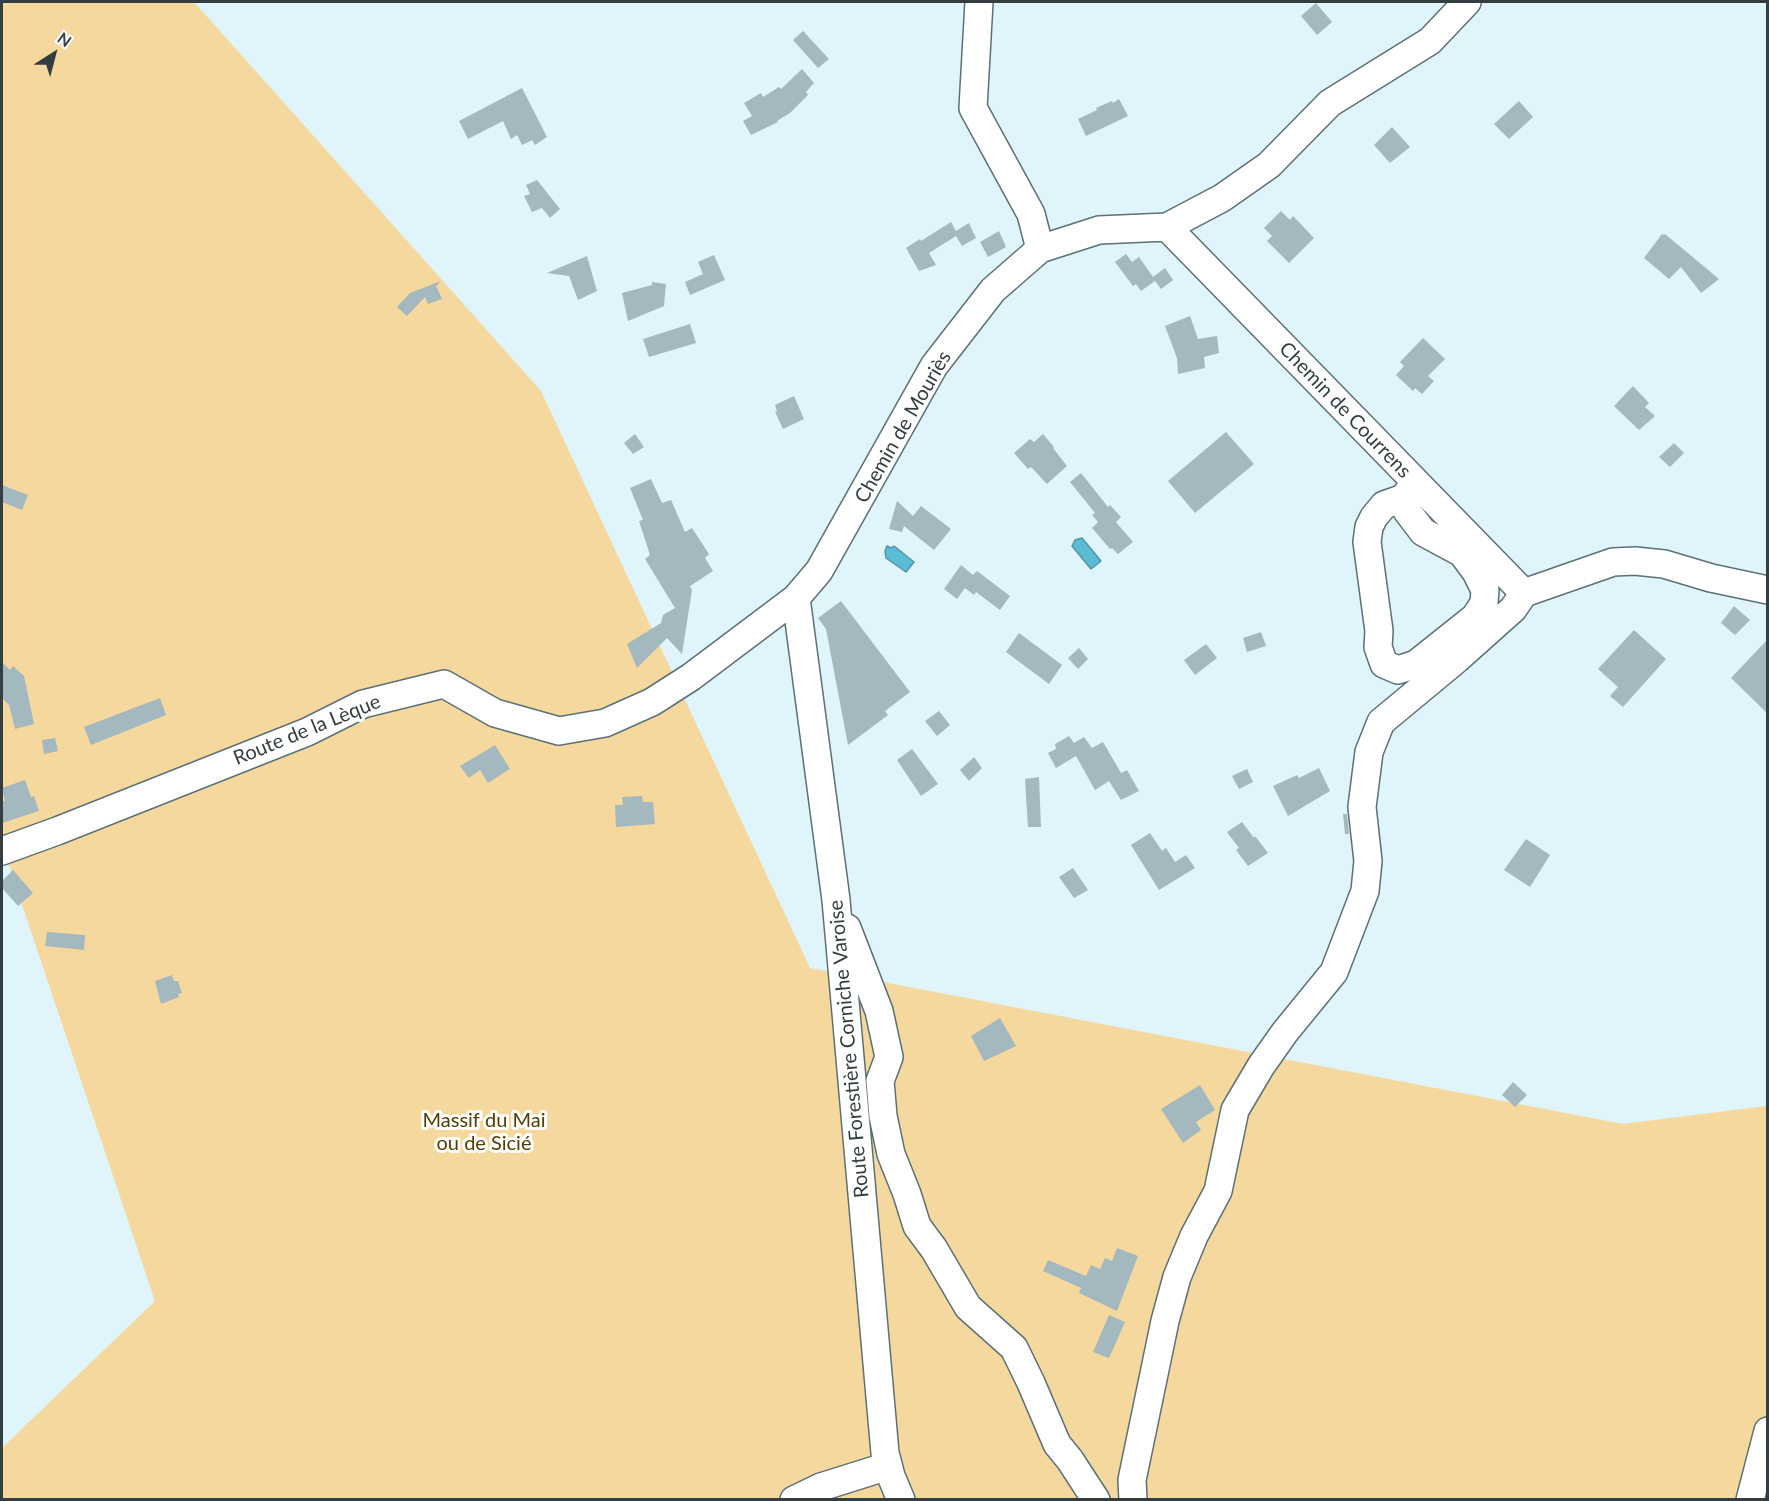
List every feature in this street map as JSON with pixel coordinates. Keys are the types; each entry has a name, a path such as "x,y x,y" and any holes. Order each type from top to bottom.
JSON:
{"street":[{"path":"980,2 972,108 1030,214 1040,249 1099,230 1167,228 1222,198 1269,165 1330,103 1430,41 1467,2"},
{"name":"Chemin de Courrens","path":"1167,228 1410,490 1524,593"},
{"name":"Chemin de Mouriès","path":"796,598 819,571 831,551 934,366 993,290 1040,249"},
{"path":"1410,490 1407,511 1423,532 1462,553 1476,572 1485,590 1484,603 1475,617 1416,664 1398,670 1384,664 1378,647 1379,631 1367,542 1369,527 1374,517 1384,505 1410,490"},
{"path":"1132,1500 1132,1480 1165,1321 1177,1276 1194,1236 1218,1191 1236,1110 1261,1066 1285,1032 1334,972 1365,891 1368,861 1362,807 1369,752 1381,722 1513,609 1524,593 1612,562 1635,561 1664,564 1711,578 1767,590"},
{"name":"Route de la Lèque","path":"2,852 307,732 363,704 444,684 495,713 558,730 605,723 652,702 672,690 796,598"},
{"name":"Route Forestière Corniche Varoise","path":"796,598 836,900 885,1453 901,1500"},
{"path":"836,900 879,1011 890,1057 880,1081 883,1116 891,1154 917,1226 934,1249 968,1307 1014,1348 1057,1443 1096,1500"},
{"path":"1750,1500 1767,1431"},
{"path":"794,1500 821,1487 888,1466"}],"green space":[{"name":"Massif du Mai ou de Sicié","path":"2,2 194,2 541,391 810,968 1623,1124 1767,1106 1767,1499 2,1500 2,1448 155,1301 2,845"}],"water":[{"path":"1082,538 1101,561 1091,569 1072,546 1075,540"},
{"path":"887,546 891,548 894,546 914,562 906,572 886,558"}],"building":[{"path":"1316,3 1332,22 1317,35 1301,16"},
{"path":"803,31 829,59 818,68 793,40"},
{"path":"802,69 814,83 806,92 808,95 778,122 751,135 743,121 752,116 744,103 761,93 763,97 779,87 781,89"},
{"path":"522,88 547,137 535,145 532,140 522,145 517,135 511,139 503,121 468,139 459,121"},
{"path":"1119,99 1128,116 1086,136 1078,119 1097,110 1096,108"},
{"path":"1519,101 1533,117 1509,139 1494,124"},
{"path":"1392,127 1410,147 1390,163 1374,145"},
{"path":"537,180 560,209 550,218 542,208 532,212 524,196 530,194 526,185"},
{"path":"1281,211 1290,220 1293,216 1314,238 1289,263 1267,241 1272,236 1264,228"},
{"path":"951,222 956,231 969,223 976,238 962,246 956,236 929,253 936,265 919,271 906,248"},
{"path":"999,231 1006,247 988,257 980,242"},
{"path":"1662,234 1665,234 1719,279 1701,293 1681,267 1669,279 1644,258"},
{"path":"1126,254 1132,262 1139,257 1153,277 1165,268 1173,280 1161,289 1155,281 1141,291 1136,284 1133,286 1115,262"},
{"path":"714,255 725,280 690,295 685,282 703,274 698,262"},
{"path":"587,256 597,291 578,300 569,276 547,273"},
{"path":"441,281 436,286 442,299 428,304 425,297 407,316 397,307 410,293"},
{"path":"652,282 666,284 664,306 628,321 622,293 652,285"},
{"path":"1190,316 1198,339 1217,336 1219,353 1204,357 1205,368 1178,374 1177,358 1165,326"},
{"path":"690,324 696,343 649,357 643,339"},
{"path":"1423,338 1445,359 1428,376 1434,381 1422,394 1415,388 1413,391 1396,375 1404,366 1400,362"},
{"path":"1633,386 1649,403 1645,407 1655,416 1639,430 1614,406"},
{"path":"794,396 804,419 783,429 775,412 777,411 775,405"},
{"path":"1226,432 1254,464 1195,513 1168,481"},
{"path":"635,434 644,447 633,454 624,443"},
{"path":"1043,434 1067,466 1047,484 1031,467 1028,469 1014,453 1030,439 1034,442"},
{"path":"1674,443 1684,453 1670,467 1659,457"},
{"path":"1081,473 1108,507 1110,505 1121,517 1116,522 1133,542 1118,554 1112,548 1110,549 1092,528 1098,522 1092,515 1095,513 1070,482"},
{"path":"651,479 662,503 671,500 685,532 692,528 709,554 705,558 713,571 690,586 692,590 682,654 667,638 637,668 627,644 661,623 663,615 675,608 645,559 650,555 639,521 643,520 630,488"},
{"path":"2,485 28,495 22,510 2,502"},
{"path":"897,501 913,516 921,506 951,529 934,550 904,526 902,532 889,529"},
{"path":"961,565 973,575 977,571 1010,596 1000,610 976,592 974,595 965,588 957,599 944,589"},
{"path":"841,601 910,692 885,711 888,715 848,745 826,629 818,618"},
{"path":"1734,606 1750,620 1735,635 1721,623"},
{"path":"1634,630 1666,659 1623,707 1610,696 1618,687 1598,669"},
{"path":"1261,632 1266,646 1247,652 1243,638"},
{"path":"1019,633 1062,665 1049,684 1006,652"},
{"path":"1767,640 1767,713 1731,678"},
{"path":"1206,644 1217,658 1195,675 1184,660"},
{"path":"1079,648 1088,659 1078,669 1068,658"},
{"path":"2,662 10,670 13,666 24,676 34,724 15,729 9,705 2,698"},
{"path":"160,698 166,715 91,745 84,727"},
{"path":"939,711 950,725 937,736 925,721"},
{"path":"1069,736 1074,743 1084,737 1092,748 1103,742 1121,773 1127,770 1139,791 1121,800 1109,781 1095,790 1076,756 1056,768 1048,753 1056,749 1055,744"},
{"path":"55,738 58,751 44,754 42,740"},
{"path":"495,745 510,769 488,783 480,770 469,778 460,766"},
{"path":"912,749 938,784 921,796 897,760"},
{"path":"974,757 982,768 969,781 960,770"},
{"path":"1319,768 1330,791 1288,816 1273,786 1297,775 1299,778"},
{"path":"1247,769 1253,782 1239,789 1232,776"},
{"path":"1039,777 1041,827 1028,827 1025,779"},
{"path":"25,780 39,811 2,823 2,802 5,801 2,788"},
{"path":"642,796 643,802 653,802 655,824 616,827 615,805 623,805 622,797"},
{"path":"1343,814 1347,814 1349,834 1345,834"},
{"path":"1242,822 1268,853 1248,866 1236,850 1239,848 1227,832"},
{"path":"1150,833 1162,851 1166,848 1175,862 1186,855 1195,868 1159,890 1131,845"},
{"path":"1526,839 1550,855 1530,887 1504,870"},
{"path":"1073,868 1088,890 1074,898 1059,877"},
{"path":"13,870 33,893 18,906 2,888 2,881"},
{"path":"47,932 85,935 84,950 45,946"},
{"path":"172,975 174,981 178,981 182,993 178,994 179,997 161,1004 155,981"},
{"path":"1000,1018 1016,1046 984,1061 971,1036"},
{"path":"1513,1082 1527,1095 1515,1107 1502,1095"},
{"path":"1200,1085 1215,1110 1196,1122 1201,1130 1183,1143 1161,1109"},
{"path":"1117,1248 1138,1256 1117,1311 1079,1293 1081,1288 1043,1271 1048,1260 1086,1276 1091,1265 1100,1269 1105,1258 1112,1261"},
{"path":"1109,1315 1125,1322 1109,1358 1093,1352"}]}
